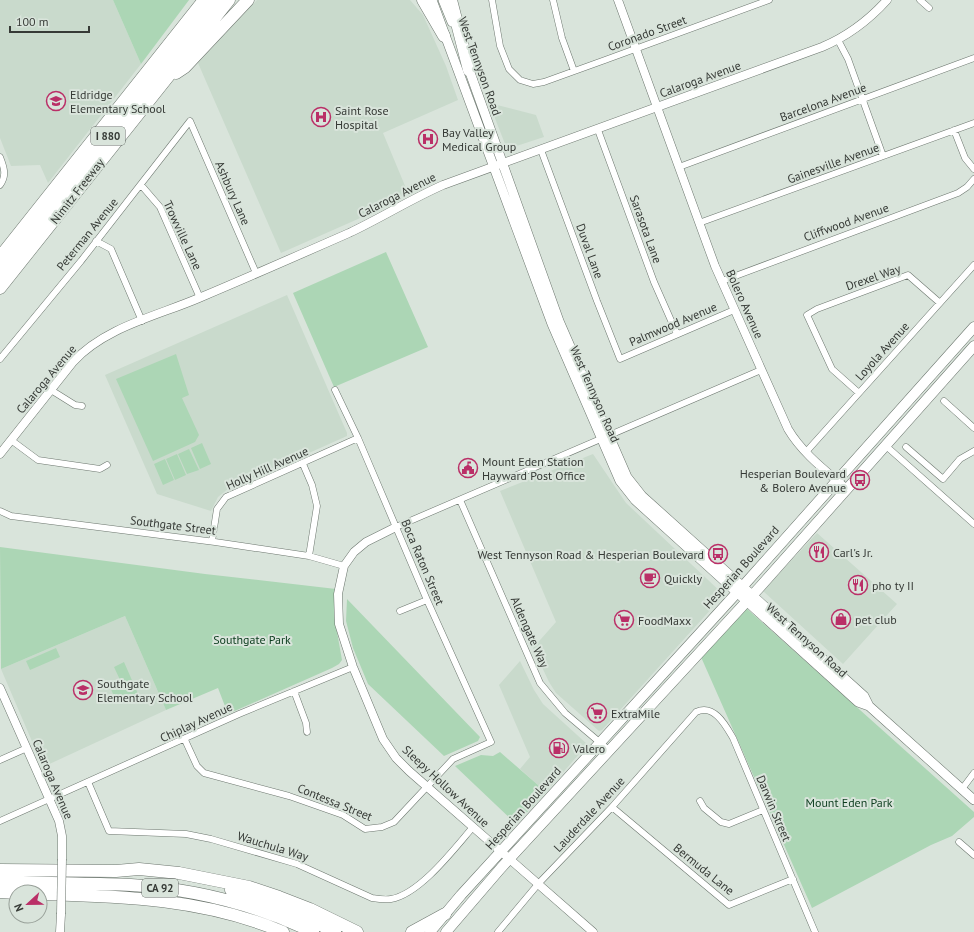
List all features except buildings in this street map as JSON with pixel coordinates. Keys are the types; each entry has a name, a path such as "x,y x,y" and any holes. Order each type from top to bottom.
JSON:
{"highway":[{"path":"190,17 193,4 196,0"},
{"name":"Nimitz Freeway","path":"0,258 204,0"},
{"name":"I 880","path":"0,272 216,0"},
{"name":"Nimitz Freeway","path":"0,288 229,0"},
{"path":"164,82 185,68 248,0"},
{"path":"423,0 444,36"},
{"path":"451,0 469,70"},
{"path":"0,870 139,870 179,873 249,887 310,909 357,932"},
{"path":"116,871 177,880 237,892 294,912 335,932"},
{"name":"CA 92","path":"0,881 131,885 189,892 246,906 313,932"},
{"name":"CA 92","path":"48,894 156,899 190,905 256,922 283,932"},
{"path":"412,932 445,914"},
{"path":"256,922 269,932"}],"main road":[{"name":"West Tennyson Road","path":"432,0 444,36 552,324 605,437 627,477 642,496 858,702 869,706 974,800"},
{"name":"West Tennyson Road","path":"443,0 559,321 605,437"},
{"name":"Hesperian Boulevard","path":"430,932 974,327"},
{"name":"Hesperian Boulevard","path":"446,932 510,859 610,751 886,446 974,346"}],"street":[{"name":"Coronado Street","path":"492,0 500,46 510,69 520,80 533,84 544,82 769,0"},
{"path":"553,0 562,38 574,71"},
{"name":"Bolero Avenue","path":"618,0 722,281 788,430 795,441 846,489"},
{"name":"Calaroga Avenue","path":"0,454 73,362 91,345 109,335 200,298 351,232 425,192 598,130 838,40 865,22 887,0"},
{"path":"920,0 929,8"},
{"path":"838,40 848,59 883,156"},
{"name":"Barcelona Avenue","path":"679,166 974,58"},
{"name":"Peterman Avenue","path":"0,359 141,185 190,121"},
{"name":"Ashbury Lane","path":"190,121 256,273"},
{"name":"Gainesville Avenue","path":"700,223 974,123"},
{"name":"Sarasota Lane","path":"598,130 654,282 677,334"},
{"path":"954,130 965,158 974,169"},
{"name":"Duval Lane","path":"541,150 596,301 620,359"},
{"path":"0,157 4,167 4,180 0,185"},
{"name":"Cliffwood Avenue","path":"722,281 958,193 964,190 974,179"},
{"name":"Trowville Lane","path":"141,185 160,207 200,298"},
{"path":"96,241 111,249 142,321"},
{"name":"Loyola Avenue","path":"806,452 974,265"},
{"name":"Drexel Way","path":"859,393 832,369 808,315 817,309 908,275 940,303"},
{"name":"Palmwood Avenue","path":"620,359 734,310"},
{"path":"396,527 761,370"},
{"path":"51,390 75,405 82,406"},
{"name":"Boca Raton Street","path":"336,390 427,600 491,742"},
{"path":"944,401 974,428"},
{"name":"Holly Hill Avenue","path":"212,541 217,509 226,497 303,464 358,438"},
{"path":"11,440 38,460 100,469 107,465"},
{"path":"886,446 974,524"},
{"path":"906,447 942,479 960,459 974,451"},
{"path":"303,464 312,485 317,506 309,556"},
{"name":"Aldengate Way","path":"460,500 540,683 558,706 610,751"},
{"name":"Southgate Street","path":"0,511 11,516 212,541 309,556 344,566"},
{"name":"Sleepy Hollow Avenue","path":"396,527 366,542 354,552 344,566 338,594 339,624 353,667 383,739 396,758 426,787 539,883 593,932"},
{"path":"400,611 427,600"},
{"name":"Chiplay Avenue","path":"50,800 294,691 353,667"},
{"name":"Calaroga Avenue","path":"0,688 2,698 27,748 59,821 62,833 60,932"},
{"path":"294,691 306,723 307,732"},
{"name":"Darwin Street","path":"696,712 703,710 711,712 724,723 733,738 815,932"},
{"name":"Lauderdale Avenue","path":"498,932 539,883 612,807 696,712"},
{"name":"Contessa Street","path":"185,740 197,766 204,773 289,796 343,815 365,829 389,826 453,759 491,742"},
{"path":"0,760 27,748"},
{"path":"962,789 974,773"},
{"name":"Wauchula Way","path":"88,782 109,832 186,834 211,839 297,864 372,898 392,899 420,884 473,827"},
{"path":"0,821 50,800"},
{"path":"700,801 704,808 721,822 729,824 763,810"},
{"name":"Bermuda Lane","path":"612,807 729,905 793,879"},
{"path":"959,842 974,855"}],"shaded area":[{"name":"Eldridge Elementary School","path":"0,0 113,0 141,64 48,183 40,165 11,166 0,138"},
{"name":"Saint Rose Hospital","path":"257,0 410,0 423,15 446,66 458,100 383,133 408,193 358,219 281,253 198,63"},
{"path":"489,103 536,115 544,137 507,149"},
{"path":"287,295 347,436 228,489 218,497 211,511 157,494 105,375"},
{"path":"593,454 626,503 723,594 722,597 602,730 599,731 556,693 549,682 533,648 556,622 500,491"},
{"path":"817,533 897,604 843,664 763,591"},
{"name":"Southgate Elementary School","path":"125,616 166,710 43,767 1,669"},
{"path":"520,661 534,690 543,704 587,744 546,792 520,769 530,757 499,685"}],"green space":[{"path":"113,0 189,0 141,64"},
{"path":"386,252 428,347 334,387 293,293"},
{"path":"176,354 189,395 182,398 199,435 195,442 153,461 116,379"},
{"path":"202,443 211,464 200,469 191,448"},
{"path":"189,449 199,470 187,474 178,454"},
{"path":"177,454 186,475 175,480 166,459"},
{"path":"165,459 174,480 163,485 154,464"},
{"name":"Southgate Park","path":"0,547 205,574 336,589 334,615 342,660 339,664 332,668 228,714 218,688 166,710 125,616 1,669"},
{"path":"347,599 480,737 478,741 444,756 368,684 353,648 346,621"},
{"name":"Mount Eden Park","path":"746,608 974,812 974,817 952,836 931,845 812,908 701,657"},
{"path":"56,648 60,657 30,670 26,661"},
{"path":"124,662 138,694 117,703 110,687 121,682 114,667"},
{"path":"500,752 546,792 516,824 455,766 481,755 493,756"}],"place":[{"name":"Eldridge Elementary School","path":"56,101"},
{"name":"Saint Rose Hospital","path":"321,117"},
{"name":"Bay Valley Medical Group","path":"428,139"},
{"name":"Mount Eden Station Hayward Post Office","path":"468,468"},
{"name":"Hesperian Boulevard & Bolero Avenue","path":"860,480"},
{"name":"Carl's Jr.","path":"819,552"},
{"name":"West Tennyson Road & Hesperian Boulevard","path":"718,554"},
{"name":"Quickly","path":"650,578"},
{"name":"pho ty II","path":"858,585"},
{"name":"pet club","path":"841,619"},
{"name":"FoodMaxx","path":"624,620"},
{"name":"Southgate Elementary School","path":"83,690"},
{"name":"ExtraMile","path":"597,713"},
{"name":"Valero","path":"559,748"}]}
